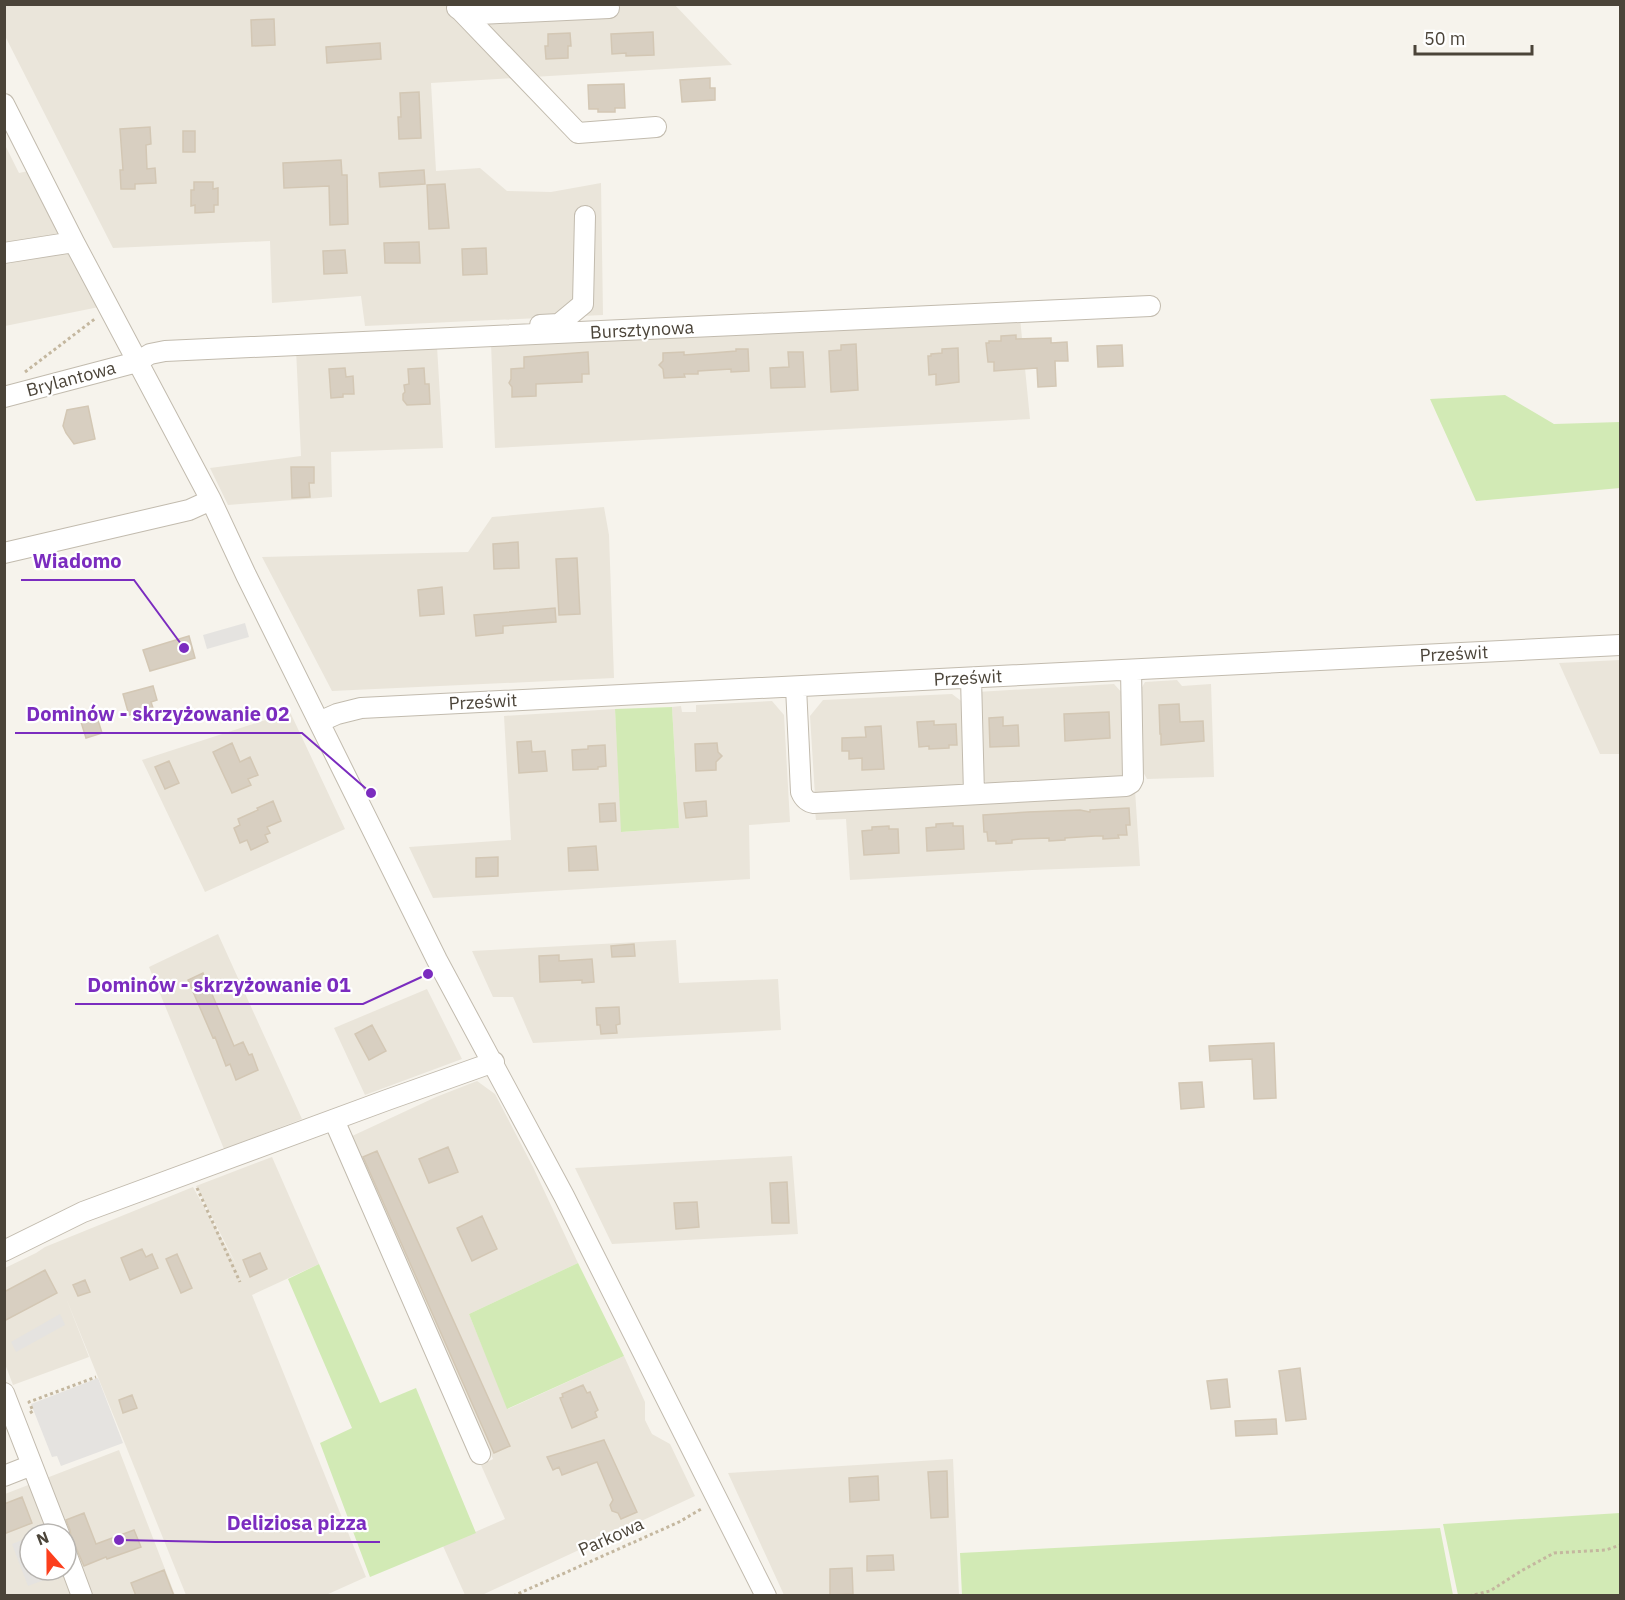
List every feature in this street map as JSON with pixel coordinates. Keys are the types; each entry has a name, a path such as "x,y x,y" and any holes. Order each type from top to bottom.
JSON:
{"street":[{"path":"458,8 479,14 609,8"},
{"path":"458,8 578,133 656,127"},
{"path":"4,104 74,242 211,500 437,960 494,1062 564,1196 766,1596"},
{"path":"134,355 437,330 559,324 583,304 585,216"},
{"path":"4,253 74,242"},
{"name":"Bursztynowa","path":"134,355 165,351 1150,306"},
{"name":"Brylantowa","path":"4,397 134,355"},
{"path":"4,553 189,510 211,500"},
{"name":"Prześwit","path":"319,722 337,714 361,708 1620,645"},
{"path":"796,687 801,792 804,799 814,803 1126,786 1131,783 1132,779 1131,670"},
{"path":"971,678 974,794"},
{"path":"4,1251 84,1212 494,1062"},
{"path":"334,1120 480,1454"},
{"path":"4,1393 13,1441 32,1465 54,1522"},
{"path":"4,1476 32,1465"}],"path":[{"name":"Brylantowa","path":"22,375 108,307"},
{"path":"190,1173 240,1282"},
{"path":"24,1415 32,1413 29,1402 96,1377"},
{"name":"Parkowa","path":"513,1596 679,1522 718,1501"},
{"path":"1469,1596 1490,1591 1554,1553 1606,1550 1620,1545"}],"shaded area":[{"path":"5,4 674,4 732,65 431,83 436,171 480,168 507,191 551,192 601,183 603,315 365,326 361,296 272,303 270,241 113,248 5,36"},
{"path":"4,143 19,173 33,170 60,227 57,237 5,245"},
{"path":"66,250 99,307 5,326 5,260"},
{"path":"1020,318 1030,419 495,448 491,343"},
{"path":"437,346 443,448 331,452 332,497 228,505 210,468 301,456 296,349"},
{"path":"604,507 609,535 614,678 332,691 262,557 468,552 492,517"},
{"path":"245,623 249,637 207,649 203,635"},
{"path":"1620,660 1620,754 1600,754 1559,663"},
{"path":"1177,680 1182,686 1211,684 1214,777 1147,779 1139,765 1137,696 1145,682"},
{"path":"1114,684 1124,695 1126,767 1121,780 988,786 982,777 977,692"},
{"path":"952,694 964,703 967,780 960,789 815,796 810,716 823,700"},
{"path":"772,701 784,715 790,822 749,825 750,879 433,898 409,847 511,840 504,716 615,709 622,832 679,828 672,707 681,706 682,712 696,712 696,705"},
{"path":"290,712 345,829 205,892 142,760"},
{"path":"1135,790 1140,866 850,880 846,819 816,820 815,811"},
{"path":"218,934 302,1119 224,1149 149,967"},
{"path":"676,940 679,983 778,979 781,1030 533,1043 513,997 493,997 472,951"},
{"path":"427,989 462,1059 365,1095 334,1028"},
{"path":"477,1081 495,1094 533,1167 578,1263 469,1314 508,1409 624,1356 645,1402 645,1420 652,1434 670,1444 695,1496 482,1595 465,1595 443,1546 505,1519 481,1465 493,1459 350,1137 436,1097"},
{"path":"792,1156 798,1234 612,1244 575,1168"},
{"path":"272,1157 319,1264 252,1295 366,1577 326,1595 186,1595 66,1298 89,1357 13,1385 5,1364 5,1268 45,1247 193,1187 237,1266 196,1186"},
{"path":"60,1314 65,1325 16,1352 11,1342"},
{"path":"98,1378 123,1443 61,1466 57,1456 52,1457 31,1404"},
{"path":"119,1450 175,1595 5,1596 5,1494"},
{"path":"953,1459 959,1595 784,1595 728,1473"},
{"path":"18,1542 18,1560 12,1544"},
{"path":"26,1582 39,1582 28,1586"}],"green space":[{"path":"1505,395 1554,424 1620,422 1620,488 1476,501 1430,399"},
{"path":"672,707 679,828 621,832 615,709"},
{"path":"578,1263 624,1356 507,1409 469,1314"},
{"path":"319,1264 380,1403 416,1388 476,1533 370,1577 320,1443 352,1428 288,1279"},
{"path":"1620,1513 1620,1595 1458,1595 1443,1524"},
{"path":"1440,1528 1453,1595 962,1595 960,1553"}],"building":[{"path":"274,19 275,45 252,46 251,20"},
{"path":"653,32 654,55 612,54 611,34"},
{"path":"570,33 571,46 568,46 568,58 546,59 545,46 548,46 548,34"},
{"path":"380,43 381,59 327,63 326,47"},
{"path":"710,78 710,88 715,88 715,100 682,102 680,80"},
{"path":"624,84 625,108 615,108 615,112 598,112 598,109 589,109 588,85"},
{"path":"419,92 421,138 399,139 400,93"},
{"path":"150,127 151,144 146,145 147,169 155,168 156,183 135,184 135,189 121,189 120,170 123,170 120,129"},
{"path":"183,131 195,131 195,152 183,152"},
{"path":"341,160 342,175 347,175 348,224 330,225 329,186 284,188 283,163"},
{"path":"424,170 425,184 380,187 379,173"},
{"path":"194,182 213,182 213,189 218,188 218,205 214,205 214,212 195,213 195,205 191,206 191,190 194,190"},
{"path":"445,184 449,228 429,229 427,185"},
{"path":"419,242 420,263 385,263 384,243"},
{"path":"486,248 487,274 463,275 462,249"},
{"path":"345,250 347,273 324,274 323,251"},
{"path":"1016,335 1016,339 1051,338 1051,343 1067,342 1068,361 1055,361 1056,386 1038,387 1037,368 994,371 994,362 988,362 986,343 1001,341 1001,336"},
{"path":"856,344 858,390 831,392 829,351 841,350 841,345"},
{"path":"1122,345 1123,366 1098,367 1097,346"},
{"path":"958,348 959,382 936,385 936,374 929,375 928,356 942,353 942,349"},
{"path":"736,349 748,349 749,371 731,372 731,369 698,371 698,374 684,374 685,377 664,378 663,369 659,365 663,361 663,353 684,352 684,355 736,351"},
{"path":"588,352 589,374 582,374 582,382 536,384 536,396 512,397 512,387 509,383 511,369 524,368 524,357"},
{"path":"788,352 803,352 805,387 771,388 770,368 789,367"},
{"path":"345,368 346,377 353,376 354,394 343,394 343,397 331,398 329,369"},
{"path":"424,368 425,384 429,384 430,404 407,405 403,400 403,394 404,385 409,384 408,369"},
{"path":"88,406 95,439 74,444 63,426 67,410"},
{"path":"291,467 314,467 314,483 309,483 310,497 292,498"},
{"path":"518,542 519,568 494,569 493,544"},
{"path":"577,558 580,614 559,615 556,559"},
{"path":"442,587 444,614 420,616 418,590"},
{"path":"555,608 556,622 503,626 503,633 476,636 474,615"},
{"path":"189,636 195,658 150,671 143,650"},
{"path":"153,686 157,700 151,702 153,708 129,715 123,694"},
{"path":"1179,704 1180,722 1203,721 1204,741 1161,745 1159,705"},
{"path":"1109,712 1110,738 1065,741 1064,714"},
{"path":"97,717 102,733 86,738 81,722"},
{"path":"1003,717 1003,726 1018,725 1019,746 990,747 989,718"},
{"path":"934,721 934,725 956,724 957,745 949,745 949,748 919,747 917,722"},
{"path":"881,726 884,769 862,770 862,758 849,759 849,751 842,751 842,738 866,737 865,727"},
{"path":"531,741 532,752 545,751 547,771 519,773 517,742"},
{"path":"232,743 240,762 250,757 258,775 248,779 251,785 232,793 213,752"},
{"path":"717,743 718,752 722,756 716,762 716,770 696,771 695,744"},
{"path":"605,745 606,766 598,767 598,769 573,770 572,750"},
{"path":"169,761 179,783 165,789 155,767"},
{"path":"273,801 281,821 267,827 270,833 265,835 268,842 251,850 247,840 240,843 234,828 240,825 238,819"},
{"path":"706,801 707,816 686,818 684,803"},
{"path":"615,803 616,821 600,822 599,804"},
{"path":"1129,808 1130,825 1126,825 1127,835 1118,835 1119,838 1103,839 1103,836 1095,836 1049,841 1049,838 1020,839 1012,840 1012,843 996,844 996,841 988,841 987,832 984,832 983,815 1080,810 1090,812 1090,810"},
{"path":"953,823 953,826 963,826 964,849 927,851 926,828 936,827 936,824"},
{"path":"889,826 889,829 898,829 899,853 864,855 862,831 872,830 872,827"},
{"path":"596,846 598,870 569,871 568,848"},
{"path":"498,857 498,876 476,877 476,858"},
{"path":"634,944 635,956 612,957 611,946"},
{"path":"559,955 559,961 592,959 594,982 582,983 582,980 540,982 539,956"},
{"path":"203,973 234,1046 243,1042 249,1055 252,1054 258,1070 236,1080 230,1064 226,1066 188,980"},
{"path":"619,1007 620,1024 616,1025 617,1033 601,1034 600,1025 597,1025 596,1008"},
{"path":"372,1025 386,1051 369,1060 355,1034"},
{"path":"1274,1043 1276,1098 1254,1099 1252,1059 1210,1061 1209,1046"},
{"path":"1202,1082 1204,1107 1181,1109 1179,1083"},
{"path":"448,1147 458,1172 429,1183 419,1159"},
{"path":"377,1151 510,1446 494,1453 363,1157"},
{"path":"787,1182 789,1223 772,1223 770,1183"},
{"path":"697,1202 699,1227 676,1229 674,1203"},
{"path":"482,1216 497,1249 472,1261 457,1228"},
{"path":"142,1249 146,1257 152,1254 158,1268 130,1280 121,1258"},
{"path":"260,1253 267,1269 250,1277 243,1260"},
{"path":"177,1254 192,1288 181,1293 166,1259"},
{"path":"45,1270 57,1293 4,1321 4,1292"},
{"path":"85,1280 90,1292 78,1296 73,1285"},
{"path":"1300,1368 1306,1419 1286,1421 1279,1371"},
{"path":"1227,1379 1230,1407 1211,1409 1207,1381"},
{"path":"583,1385 587,1393 590,1392 598,1410 595,1412 597,1417 572,1428 560,1398 563,1397 562,1394"},
{"path":"132,1395 137,1408 123,1413 119,1400"},
{"path":"1276,1419 1277,1434 1236,1436 1235,1421"},
{"path":"604,1440 637,1512 621,1519 618,1513 612,1511 610,1505 613,1500 597,1462 562,1475 559,1467 553,1470 547,1457"},
{"path":"947,1471 948,1517 931,1518 928,1472"},
{"path":"878,1476 879,1500 850,1502 849,1478"},
{"path":"22,1497 32,1522 18,1522 18,1528 4,1534 4,1504"},
{"path":"84,1513 96,1544 134,1530 141,1547 84,1566 78,1552 78,1522 67,1522 66,1520"},
{"path":"893,1555 894,1570 867,1571 867,1556"},
{"path":"852,1568 853,1594 830,1595 830,1569"},
{"path":"164,1570 174,1596 136,1596 131,1583"}],"place":[{"name":"Wiadomo","path":"184,648"},
{"name":"Dominów - skrzyżowanie 02","path":"371,793"},
{"name":"Dominów - skrzyżowanie 01","path":"428,974"},
{"name":"Deliziosa pizza","path":"119,1540"}]}
